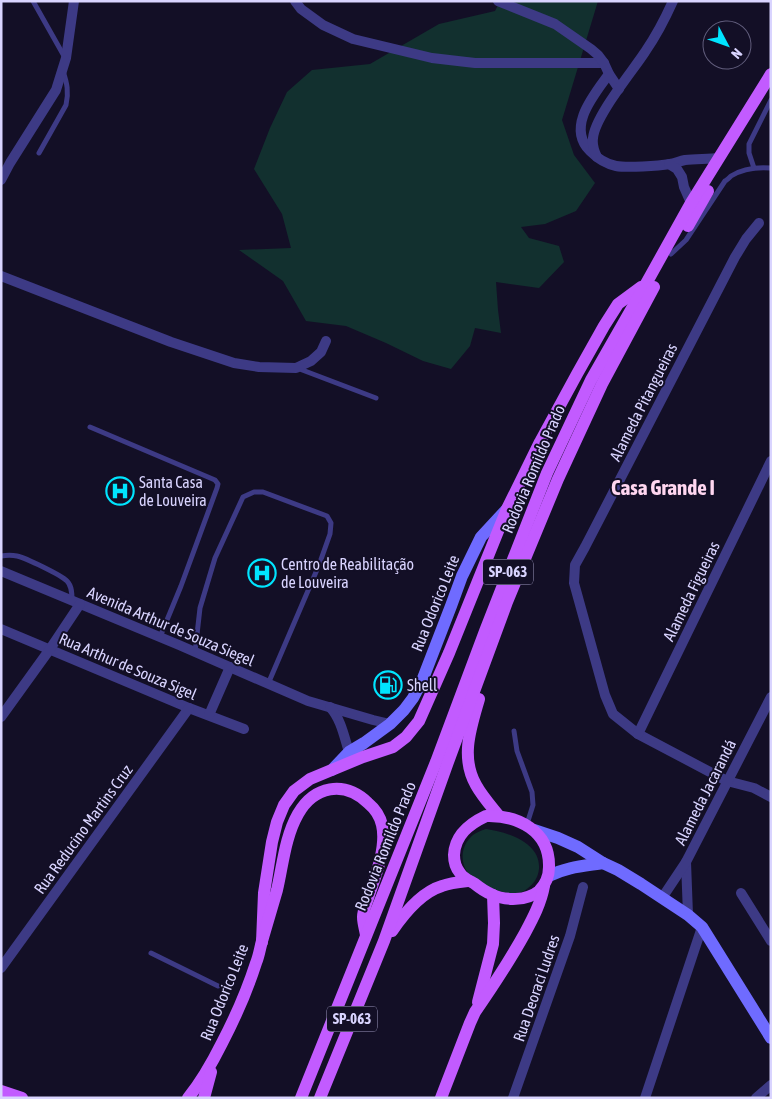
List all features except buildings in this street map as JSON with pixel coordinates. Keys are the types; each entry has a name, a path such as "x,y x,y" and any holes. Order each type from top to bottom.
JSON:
{"main road":[{"name":"Rodovia Romildo Prado","path":"301,1098 436,762 485,630 547,473 590,380 691,204 771,74"},
{"name":"Rodovia Romildo Prado","path":"320,1098 384,941 506,602 558,479 602,384 672,254 743,132 771,89"},
{"path":"262,942 264,894 272,842 284,805 294,790 310,779 393,747 406,737 419,721 449,653 507,509 540,442 618,304 647,282"},
{"name":"Rua Odorico Leite","path":"332,770 349,752 390,724 413,698 422,681 462,576 481,537 507,509"},
{"path":"499,816 484,798 475,783 469,763 468,748 470,728 495,649 506,602"},
{"path":"262,942 290,831 298,813 308,801 321,792 336,788 353,792 365,800 374,809 382,824 381,856 363,915 366,935"},
{"path":"603,862 559,871 546,881 536,894 524,898 507,899 493,895 469,881 460,874 454,863 458,839 465,829 475,821 486,816 499,816 514,820 578,847 641,884 688,915 702,927 771,1038"},
{"path":"475,1012 516,949 536,912 542,895 549,864 548,851 542,839 530,828"},
{"path":"384,941 403,916 422,897 441,886 469,881"},
{"path":"441,1098 475,1012 493,944 493,895"},
{"name":"Rua Odorico Leite","path":"188,1098 202,1081 233,1021 252,975 262,942"},
{"name":"Rua Odorico Leite","path":"204,1098 215,1055"},
{"path":"1,1091 22,1098"}],"street":[{"path":"1,180 56,90 64,63 74,1"},
{"path":"295,1 301,9 323,25 352,39 432,58 475,63 604,63"},
{"path":"498,1 555,24 591,49 604,63 619,89"},
{"path":"599,160 594,150 593,138 597,124 646,51 673,1"},
{"path":"609,74 584,112 580,129 584,145 599,160 616,166 669,164 719,158"},
{"path":"669,164 682,177 691,204"},
{"name":"Alameda Pitangueiras","path":"759,223 735,257 576,565 574,583 605,695 613,714 638,734 727,781 754,788 771,798"},
{"path":"1,276 171,342 234,363 259,367 296,368 316,357 321,352 326,341"},
{"name":"Alameda Figueiras","path":"638,734 771,461"},
{"name":"Avenida Arthur de Souza Siegel","path":"1,571 308,701 390,724"},
{"path":"1,717 50,649 76,602"},
{"name":"Rua Arthur de Souza Sigel","path":"1,629 189,708 244,729"},
{"path":"209,715 230,667"},
{"name":"Alameda Jacarandá","path":"662,898 686,862 771,697"},
{"path":"330,707 335,712 340,723 349,752"},
{"name":"Rua Reducino Martins Cruz","path":"1,968 189,708"},
{"path":"686,862 688,915"},
{"name":"Rua Deoraci Ludres","path":"513,1098 570,936 583,887"},
{"path":"741,894 771,941"},
{"path":"646,1098 702,927"},
{"path":"756,1098 771,1084"}],"lane":[{"path":"34,1 64,63 68,89 66,105 39,154"},
{"path":"754,168 749,153 749,144 771,100"},
{"path":"672,254 686,240 725,181 731,176 754,168 771,168"},
{"path":"296,368 376,398"},
{"path":"90,428 215,480 218,484 182,586 160,637"},
{"path":"195,652 200,608 215,558 243,497 254,492 263,492 327,516 331,522 330,534 319,565 268,684"},
{"path":"1,556 16,555 62,577 69,582 76,602"},
{"path":"514,731 517,751 532,792 533,805 530,828"},
{"path":"151,953 218,986"}],"green space":[{"path":"500,1 598,1 562,120 574,155 595,183 576,211 545,224 521,227 529,238 559,246 564,262 539,288 496,282 501,333 475,328 470,346 451,369 423,361 346,326 306,321 283,281 239,250 291,248 282,214 254,169 287,92 312,70 370,64 439,24 495,11"},
{"path":"486,829 513,836 529,845 535,852 539,869 530,887 518,893 502,892 486,886 468,873 464,865 463,850 473,835"}],"place":[{"name":"Santa Casa de Louveira","path":"120,491"},
{"name":"Centro de Reabilitação de Louveira","path":"262,573"},
{"name":"Shell","path":"388,685"}],"district":[{"name":"Casa Grande I","path":"663,488"}]}
